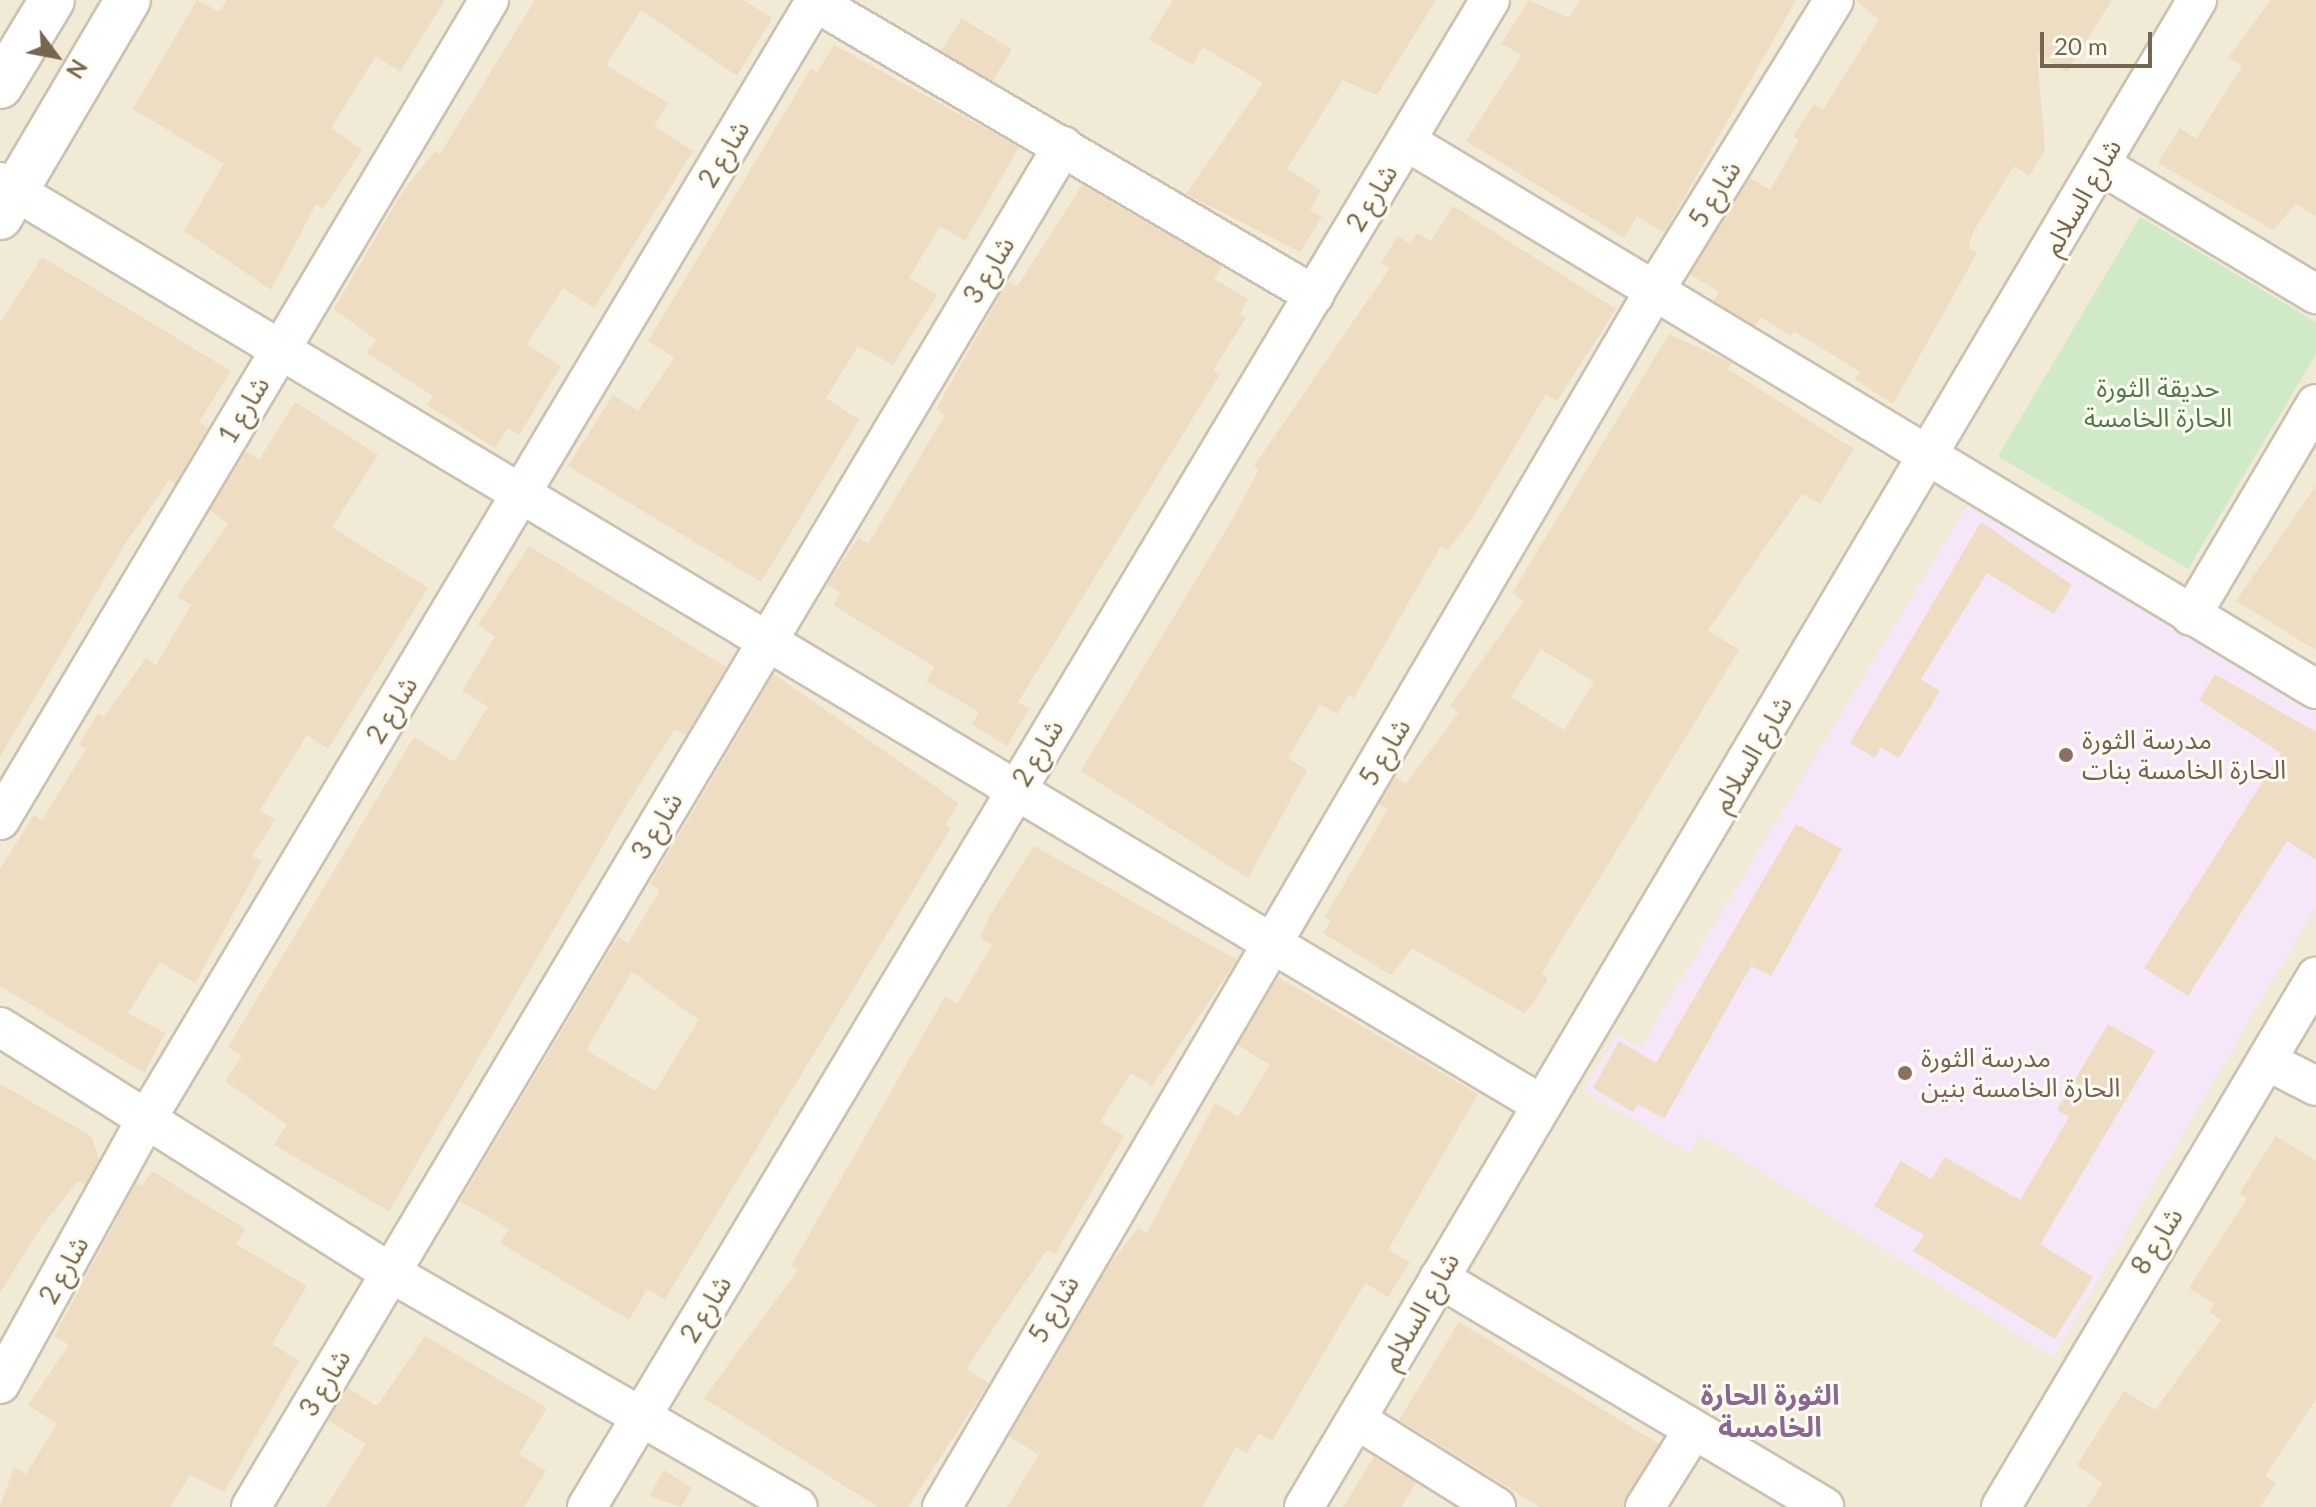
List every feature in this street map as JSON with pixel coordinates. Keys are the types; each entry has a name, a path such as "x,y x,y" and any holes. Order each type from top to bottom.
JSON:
{"street":[{"path":"0,86 52,0"},
{"path":"128,0 5,197 279,351 1542,1105"},
{"name":"شارع 1","path":"0,820 489,0"},
{"name":"شارع 2","path":"587,1507 1490,0"},
{"name":"شارع 5","path":"942,1507 1653,293 1834,0"},
{"name":"شارع السلالم","path":"1304,1507 1931,455 2197,0"},
{"path":"815,1 1314,295"},
{"name":"شارع 2","path":"0,1384 146,1120 815,1"},
{"path":"1406,141 1653,293 1931,455 2191,616 2316,689"},
{"name":"شارع 3","path":"251,1507 1063,146"},
{"path":"2101,165 2316,294"},
{"path":"2191,616 2316,404"},
{"name":"شارع 8","path":"2001,1507 2316,977"},
{"path":"0,1027 391,1273 798,1507"},
{"path":"2267,1061 2316,1086"},
{"path":"1439,1278 1692,1432 1824,1507"},
{"path":"1357,1420 1496,1507"},
{"path":"1645,1507 1692,1432"}],"shaded area":[{"name":"الثورة الحارة الخامسة","path":"0,0 2316,0 2316,1507 0,1507"},
{"path":"1967,505 2316,714 2316,906 2053,1357 1701,1134 1689,1153 1584,1091 1617,1035 1640,1048"}],"green space":[{"name":"حديقة الثورة الحارة الخامسة","path":"2140,217 2316,322 2316,354 2188,569 1998,456"}],"building":[{"path":"197,0 219,12 227,0 445,0 400,72 376,56 331,128 362,150 323,209 316,204 271,290 184,231 224,164 133,109"},
{"path":"535,0 743,0 772,18 737,76 641,10 606,65 668,103 654,126 693,151 594,308 563,288 527,344 561,366 519,435 508,428 495,448 427,405 433,396 367,353 376,340 334,309 401,194 435,151 440,154"},
{"path":"1173,0 1436,0 1377,95 1343,80 1287,169 1321,190 1310,210 1322,217 1300,252 1186,194 1263,83 1203,47 1192,65 1149,39"},
{"path":"1529,0 1569,18 1580,0 1796,0 1664,233 1637,216 1624,238 1466,141 1522,55 1501,44"},
{"path":"1856,0 2112,0 2067,72 2037,53 2045,150 2029,176 2014,166 1972,234 1969,248 1977,253 1893,404 1855,379 1860,372 1794,331 1791,336 1761,317 1755,326 1714,301 1719,292 1690,274 1750,178 1770,190 1799,140 1793,136 1814,104 1823,110 1879,20"},
{"path":"2271,0 2316,0 2316,216 2296,204 2273,230 2158,163 2180,128 2196,139 2242,66 2228,58"},
{"path":"962,18 1012,50 992,81 941,51"},
{"path":"834,45 1019,147 965,241 940,226 909,278 937,295 893,365 858,346 826,398 859,420 761,582 568,466 613,395 638,411 674,358 648,341 811,69 817,72"},
{"path":"1082,185 1222,266 1214,279 1248,299 1240,314 1246,318 1213,370 1220,374 1018,702 1029,709 1007,746 972,724 979,712 926,681 935,667 833,605 841,593 827,585 858,538 868,544 945,415 936,409 1008,281 1017,287"},
{"path":"1453,206 1616,309 1557,401 1546,394 1475,514 1448,550 1441,546 1354,698 1349,695 1337,714 1320,704 1288,758 1307,770 1248,878 1081,771 1232,520 1259,469 1254,466 1390,268 1381,263 1398,236 1410,244 1417,233 1431,241"},
{"path":"42,257 231,371 199,422 208,428 175,484 169,480 125,544 0,757 0,323"},
{"path":"1669,334 1732,363 1728,369 1854,449 1820,504 1802,494 1708,630 1739,650 1541,974 1548,978 1524,1013 1412,948 1391,975 1323,933 1331,921 1325,917 1388,809 1379,804 1395,778 1406,784 1459,712 1450,706 1524,601 1512,593","holes":["1541,649 1594,682 1564,730 1511,697"]},
{"path":"295,402 378,455 332,527 428,588 328,749 307,735 260,810 275,820 252,856 262,861 195,983 160,962 128,1013 165,1033 144,1073 0,986 0,869 34,815 42,820 86,749 79,745 98,713 104,717 146,658 156,665 191,605 177,597 228,524 210,510 246,451 259,460"},
{"path":"2316,486 2316,650 2236,601"},
{"path":"1981,522 2072,585 2054,614 1987,573 1921,679 1940,691 1899,758 1881,747 1875,758 1850,743"},
{"path":"529,546 726,667 686,735 675,729 629,801 389,1211 274,1145 287,1125 225,1081 242,1056 228,1047 414,737 454,762 488,707 462,691 495,637 478,625"},
{"path":"774,674 959,803 945,825 951,828 665,1299 647,1289 629,1320 500,1243 509,1229 460,1201 618,937 628,943 660,890 650,884","holes":["632,972 699,1020 655,1091 586,1050"]},
{"path":"2215,674 2316,732 2316,860 2287,841 2188,996 2144,968 2281,753 2199,700"},
{"path":"1796,824 1842,849 1771,976 1751,966 1664,1119 1638,1104 1633,1112 1593,1088 1619,1041 1656,1063"},
{"path":"1034,846 1237,960 1152,1086 1131,1073 1100,1122 1124,1136 1055,1254 1047,1250 966,1369 989,1383 908,1507 878,1507 704,1398 798,1270 791,1266 945,997 957,1004 992,945 980,938 989,917"},
{"path":"1278,977 1478,1094 1388,1250 1410,1262 1388,1297 1365,1283 1272,1441 1259,1433 1247,1453 1236,1447 1202,1507 1007,1507 1039,1455 1009,1436 1108,1267 1138,1228 1147,1233 1215,1103 1238,1117 1270,1065 1238,1045"},
{"path":"2108,1024 2155,1051 2040,1244 2093,1277 2055,1339 1913,1251 1924,1235 1874,1206 1901,1161 1931,1179 1945,1157 2020,1200 2069,1117 2057,1110"},
{"path":"0,1084 91,1136 99,1159 85,1185 78,1181 42,1226 0,1293"},
{"path":"2276,1136 2316,1161 2316,1399 2265,1476 2276,1483 2260,1507 2087,1507 2103,1483 2077,1465 2124,1391 2155,1410 2221,1320 2209,1312 2214,1304 2189,1288 2247,1198 2239,1194"},
{"path":"152,1171 245,1229 236,1244 307,1286 272,1344 299,1361 224,1492 190,1475 170,1507 0,1507 14,1467 26,1474 57,1424 28,1405 69,1345 54,1336 136,1183 142,1186"},
{"path":"1459,1322 1659,1444 1623,1507 1540,1507 1399,1420"},
{"path":"425,1336 547,1408 519,1454 546,1471 524,1507 326,1507 366,1444 328,1420 348,1388 377,1406"},
{"path":"1374,1457 1416,1483 1401,1507 1343,1507"},
{"path":"664,1470 692,1488 681,1507 649,1496"}],"place":[{"name":"مدرسة الثورة الحارة الخامسة بنات","path":"2066,755"},
{"name":"مدرسة الثورة الحارة الخامسة بنين","path":"1905,1073"}],"district":[{"name":"الثورة الحارة الخامسة","path":"1770,1410"}]}
